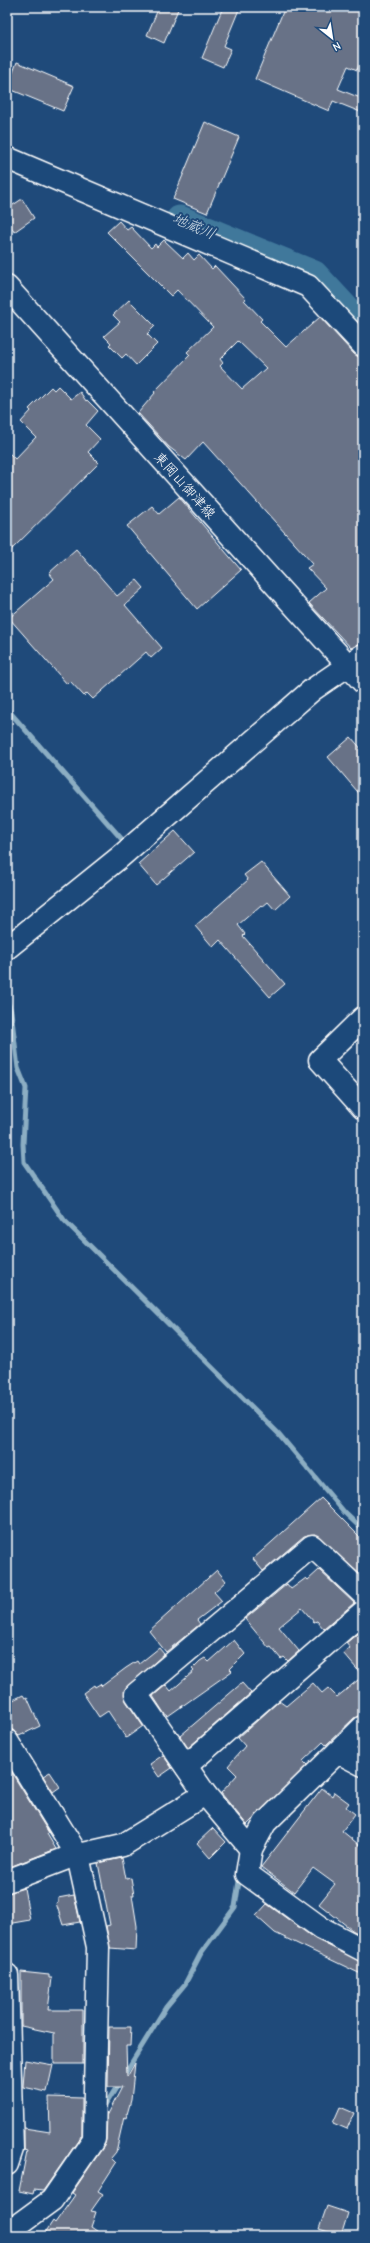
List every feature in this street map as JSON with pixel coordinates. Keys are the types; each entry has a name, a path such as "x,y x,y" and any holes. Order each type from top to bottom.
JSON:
{"street":[{"path":"7,158 308,286 363,345"},
{"name":"東岡山御津線","path":"7,287 356,660 363,682"},
{"path":"7,948 120,857 312,690 356,660"},
{"path":"363,1018 320,1060 363,1108"},
{"path":"251,1849 205,1794 136,1694 312,1546 363,1594"},
{"path":"186,1766 363,1612"},
{"path":"363,1727 265,1823 251,1849 247,1874 321,1928 363,1950"},
{"path":"7,1741 78,1856 98,1947 94,2139 52,2200 7,2233"},
{"path":"338,1752 363,1765"},
{"path":"7,1880 70,1857 124,1845 205,1794"},
{"path":"7,1975 12,2149 7,2164"}],"building":[{"path":"159,7 179,7 164,43 147,35"},
{"path":"223,7 240,7 224,46 231,49 223,67 202,58"},
{"path":"285,7 363,7 363,55 357,70 348,66 338,89 363,99 363,113 333,101 329,111 255,79"},
{"path":"17,62 74,86 63,111 7,88"},
{"path":"205,122 239,137 207,213 173,199"},
{"path":"22,199 34,218 14,232 12,228 7,230 7,209"},
{"path":"119,221 127,230 131,227 151,248 155,244 157,247 164,240 183,258 188,253 194,260 199,255 212,269 215,266 246,299 244,300 262,319 260,321 286,347 320,317 354,354 363,360 363,643 351,648 309,603 326,588 307,568 313,564 203,442 186,460 169,447 138,413 155,393 154,392 190,355 187,352 213,327 177,290 171,296 107,232","holes":["238,341 266,368 242,389 220,366 223,363 220,359"]},
{"path":"129,300 155,326 147,334 157,344 136,365 126,354 122,358 109,345 111,343 104,336 120,322 113,315"},
{"path":"58,386 71,399 80,392 86,401 87,400 98,411 86,425 100,439 88,452 99,463 7,554 7,451 15,459 36,437 21,422 31,411 29,409 51,387 54,390"},
{"path":"179,497 241,570 197,609 127,526 152,506 159,514"},
{"path":"76,549 117,596 137,580 144,588 125,605 162,648 151,658 146,652 93,699 87,693 84,696 70,681 67,684 9,618 54,579 49,573"},
{"path":"351,737 363,751 363,798 328,757"},
{"path":"175,831 194,852 156,885 138,864"},
{"path":"261,862 290,896 275,910 268,902 262,907 261,905 238,925 245,934 243,936 285,984 270,997 220,940 213,947 195,926 248,880 244,875"},
{"path":"321,1498 363,1540 363,1577 315,1534 304,1536 263,1571 253,1559"},
{"path":"217,1570 226,1581 214,1592 222,1601 197,1620 200,1624 166,1652 149,1631"},
{"path":"319,1570 354,1603 324,1629 317,1621 314,1622 302,1608 279,1627 299,1651 288,1661 284,1657 281,1659 271,1647 269,1648 245,1619 287,1584 291,1589 306,1578 308,1580"},
{"path":"363,1629 363,1676 343,1653 350,1648 346,1643"},
{"path":"234,1640 245,1654 230,1669 232,1671 168,1716 164,1713 153,1696 166,1685 171,1691 194,1671 192,1669 200,1661 205,1658 209,1662"},
{"path":"159,1648 164,1654 124,1690 126,1701 143,1726 126,1738 108,1711 99,1717 83,1693 94,1685 95,1687 100,1684 102,1686 137,1661 139,1664"},
{"path":"363,1676 363,1714 354,1718 326,1745 323,1742 303,1761 307,1765 247,1825 221,1793 237,1775 228,1766 245,1746 238,1738 279,1701 286,1706 313,1683 322,1693 328,1688 337,1697"},
{"path":"242,1683 251,1693 188,1748 180,1736"},
{"path":"23,1695 25,1698 27,1697 40,1726 19,1736 13,1730 7,1729 7,1706 12,1704 11,1701"},
{"path":"163,1755 172,1768 159,1777 150,1764"},
{"path":"7,1765 49,1833 47,1834 56,1849 7,1868"},
{"path":"50,1772 60,1787 53,1792 43,1776"},
{"path":"322,1788 332,1796 334,1792 349,1803 346,1807 355,1814 342,1831 363,1848 363,1936 352,1930 319,1904 335,1884 313,1868 294,1892 261,1867"},
{"path":"213,1828 226,1842 210,1858 197,1843"},
{"path":"122,1858 126,1879 131,1878 134,1895 132,1895 137,1926 136,1950 110,1948 106,1926 110,1925 98,1863"},
{"path":"24,1888 30,1920 7,1924 7,1893"},
{"path":"74,1895 80,1922 63,1925 56,1903 58,1902 58,1898"},
{"path":"267,1904 315,1939 363,1962 363,1975 275,1933 256,1916"},
{"path":"21,1972 49,1975 49,1978 52,1978 48,2010 83,2010 83,2064 54,2064 54,2033 21,2026"},
{"path":"109,2027 131,2027 130,2046 126,2046 127,2077 135,2063 131,2100 126,2118 124,2117 116,2152 111,2158 116,2163 98,2191 103,2194 91,2211 96,2212 91,2227 104,2236 43,2236 53,2221 55,2223 75,2195 72,2193 104,2146 106,2140 107,2116 122,2087 108,2087"},
{"path":"25,2060 53,2065 47,2092 23,2087"},
{"path":"49,2097 82,2098 82,2135 43,2191 34,2190 33,2194 19,2191 27,2151 24,2150 24,2128 50,2132"},
{"path":"340,2107 354,2113 347,2129 333,2123"},
{"path":"327,2206 348,2213 341,2236 319,2229"}],"waterway":[{"name":"地蔵川","path":"180,220 314,275 363,328"},
{"path":"7,709 127,845"},
{"path":"7,998 11,1012 18,1068 26,1088 23,1144 24,1162 64,1220 279,1434 345,1513 363,1530"},
{"path":"103,2109 166,2007 185,1984 201,1953 235,1907 240,1875"}]}
